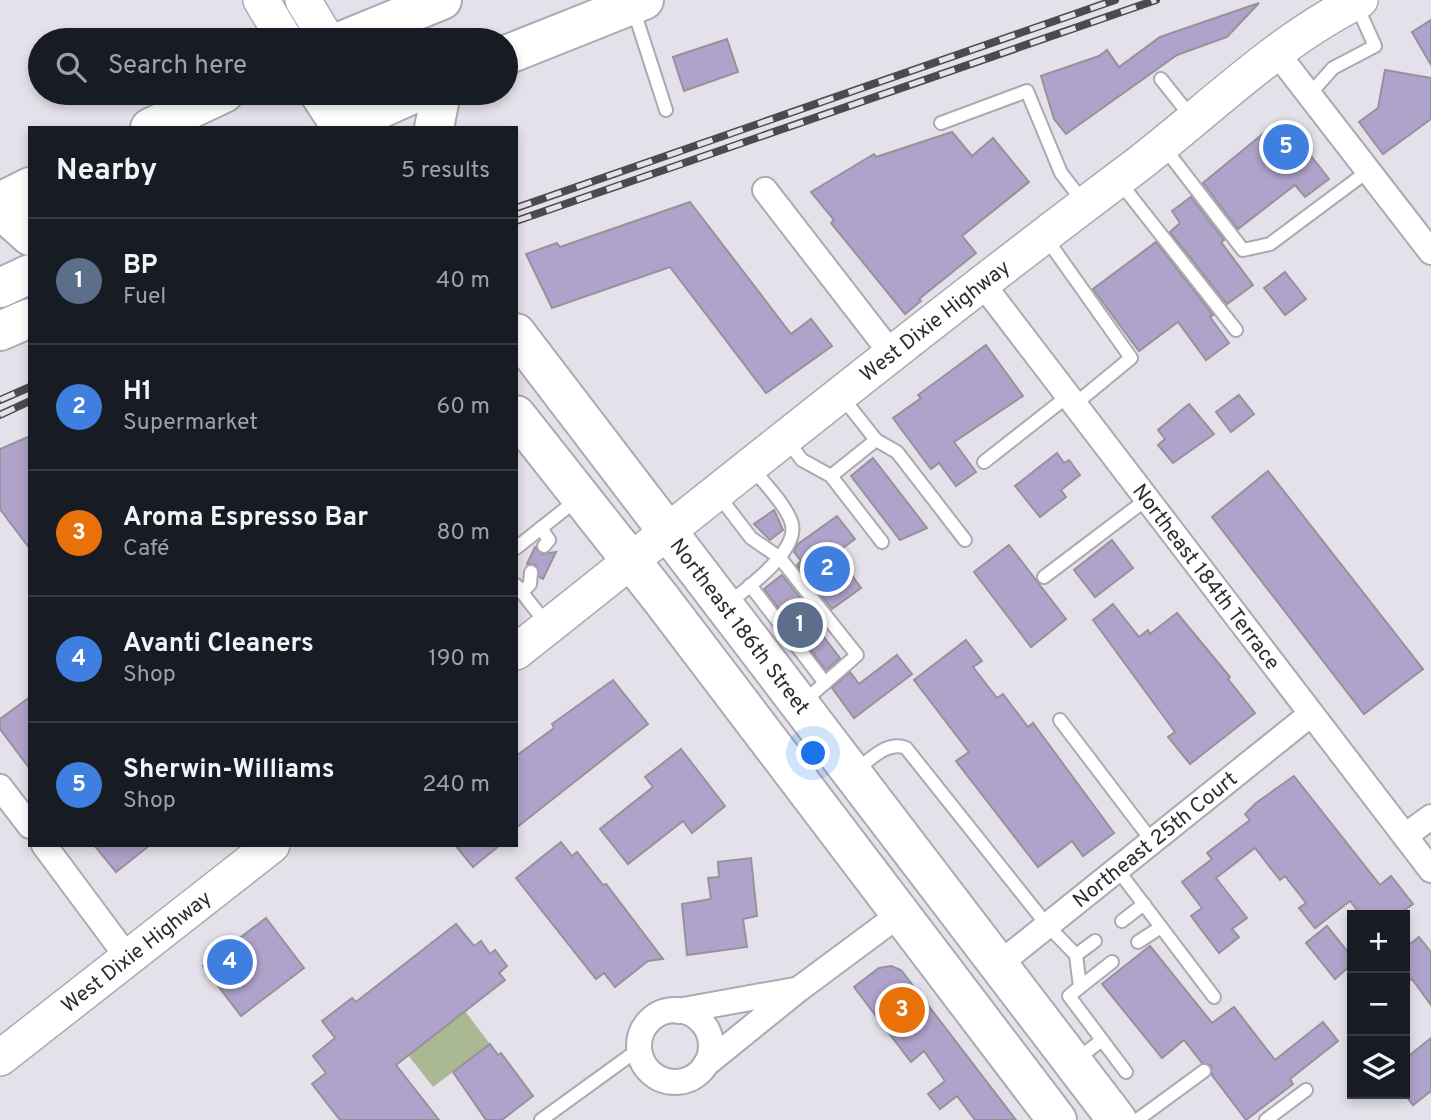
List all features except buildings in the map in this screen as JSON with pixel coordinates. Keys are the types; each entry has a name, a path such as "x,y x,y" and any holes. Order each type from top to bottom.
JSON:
{"main road":[{"path":"373,28 442,0"},
{"path":"518,50 638,2"},
{"path":"154,126 199,105"},
{"path":"336,105 355,119 387,105"},
{"path":"434,126 439,105"},
{"path":"0,202 28,188"},
{"path":"0,209 28,234"},
{"path":"0,221 0,233"},
{"path":"0,288 28,275"},
{"path":"0,331 28,319"},
{"name":"Northeast 186th Street","path":"518,336 667,532 737,596 812,694 852,774 991,956 1087,1051 1116,1120"},
{"path":"518,418 1057,1120"},
{"path":"900,914 925,916 991,956"}],"street":[{"path":"261,0 278,28"},
{"path":"303,0 320,28"},
{"name":"West Dixie Highway","path":"518,650 891,352 1163,146 1277,53 1320,22 1358,1"},
{"path":"1277,53 1431,252"},
{"path":"765,190 891,352"},
{"name":"Northeast 184th Terrace","path":"981,282 1431,870"},
{"name":"Northeast 25th Court","path":"991,956 1047,925 1311,714"},
{"path":"0,787 28,824"},
{"path":"1405,836 1431,817"},
{"path":"45,847 128,958"},
{"name":"West Dixie Highway","path":"0,1058 269,847"},
{"path":"799,989 654,1017 640,1037 639,1049 647,1070 666,1082 689,1079 799,989 900,914"},
{"path":"678,1011 689,1014 707,1030 710,1054 705,1065"}],"lane":[{"path":"1309,95 1333,68 1375,46 1358,1"},
{"path":"638,2 666,110"},
{"path":"1161,79 1194,121"},
{"path":"941,123 1027,91 1061,173 1086,204"},
{"path":"1163,146 1242,250 1270,244 1368,171"},
{"path":"1118,180 1236,330"},
{"path":"984,462 1131,358 1044,235"},
{"path":"839,394 876,440 897,452 965,540"},
{"path":"785,438 802,460 831,476 882,542"},
{"path":"831,476 876,440"},
{"path":"716,493 751,538 780,558 857,655 812,694 804,653 774,613 737,596 780,558 793,535 791,521 750,465"},
{"path":"518,546 579,497"},
{"path":"1044,576 1147,499"},
{"path":"541,528 548,546"},
{"path":"527,582 549,626"},
{"path":"793,598 805,590"},
{"path":"809,618 821,610"},
{"path":"824,638 836,629"},
{"path":"1060,720 1152,841"},
{"path":"852,774 889,746 906,748 1047,925 1076,955 1080,987"},
{"path":"1117,869 1214,997"},
{"path":"1122,921 1144,904"},
{"path":"1138,942 1161,927"},
{"path":"1076,955 1095,941"},
{"path":"1112,962 1069,996 1087,1051 1126,1072"},
{"path":"541,1120 639,1049"},
{"path":"1137,1120 1204,1071"},
{"path":"1266,1120 1306,1090"}],"green space":[{"path":"465,1011 490,1044 433,1087 408,1055"}],"railway":[{"path":"518,207 1115,0"},
{"path":"518,220 1156,0"},
{"path":"0,400 28,388"},
{"path":"0,415 28,402"}],"place":[{"name":"Sherwin-Williams","path":"1286,147"},
{"name":"H1","path":"827,569"},
{"name":"BP","path":"800,625"},
{"name":"Avanti Cleaners","path":"230,962"},
{"name":"Aroma Espresso Bar","path":"902,1010"}]}
